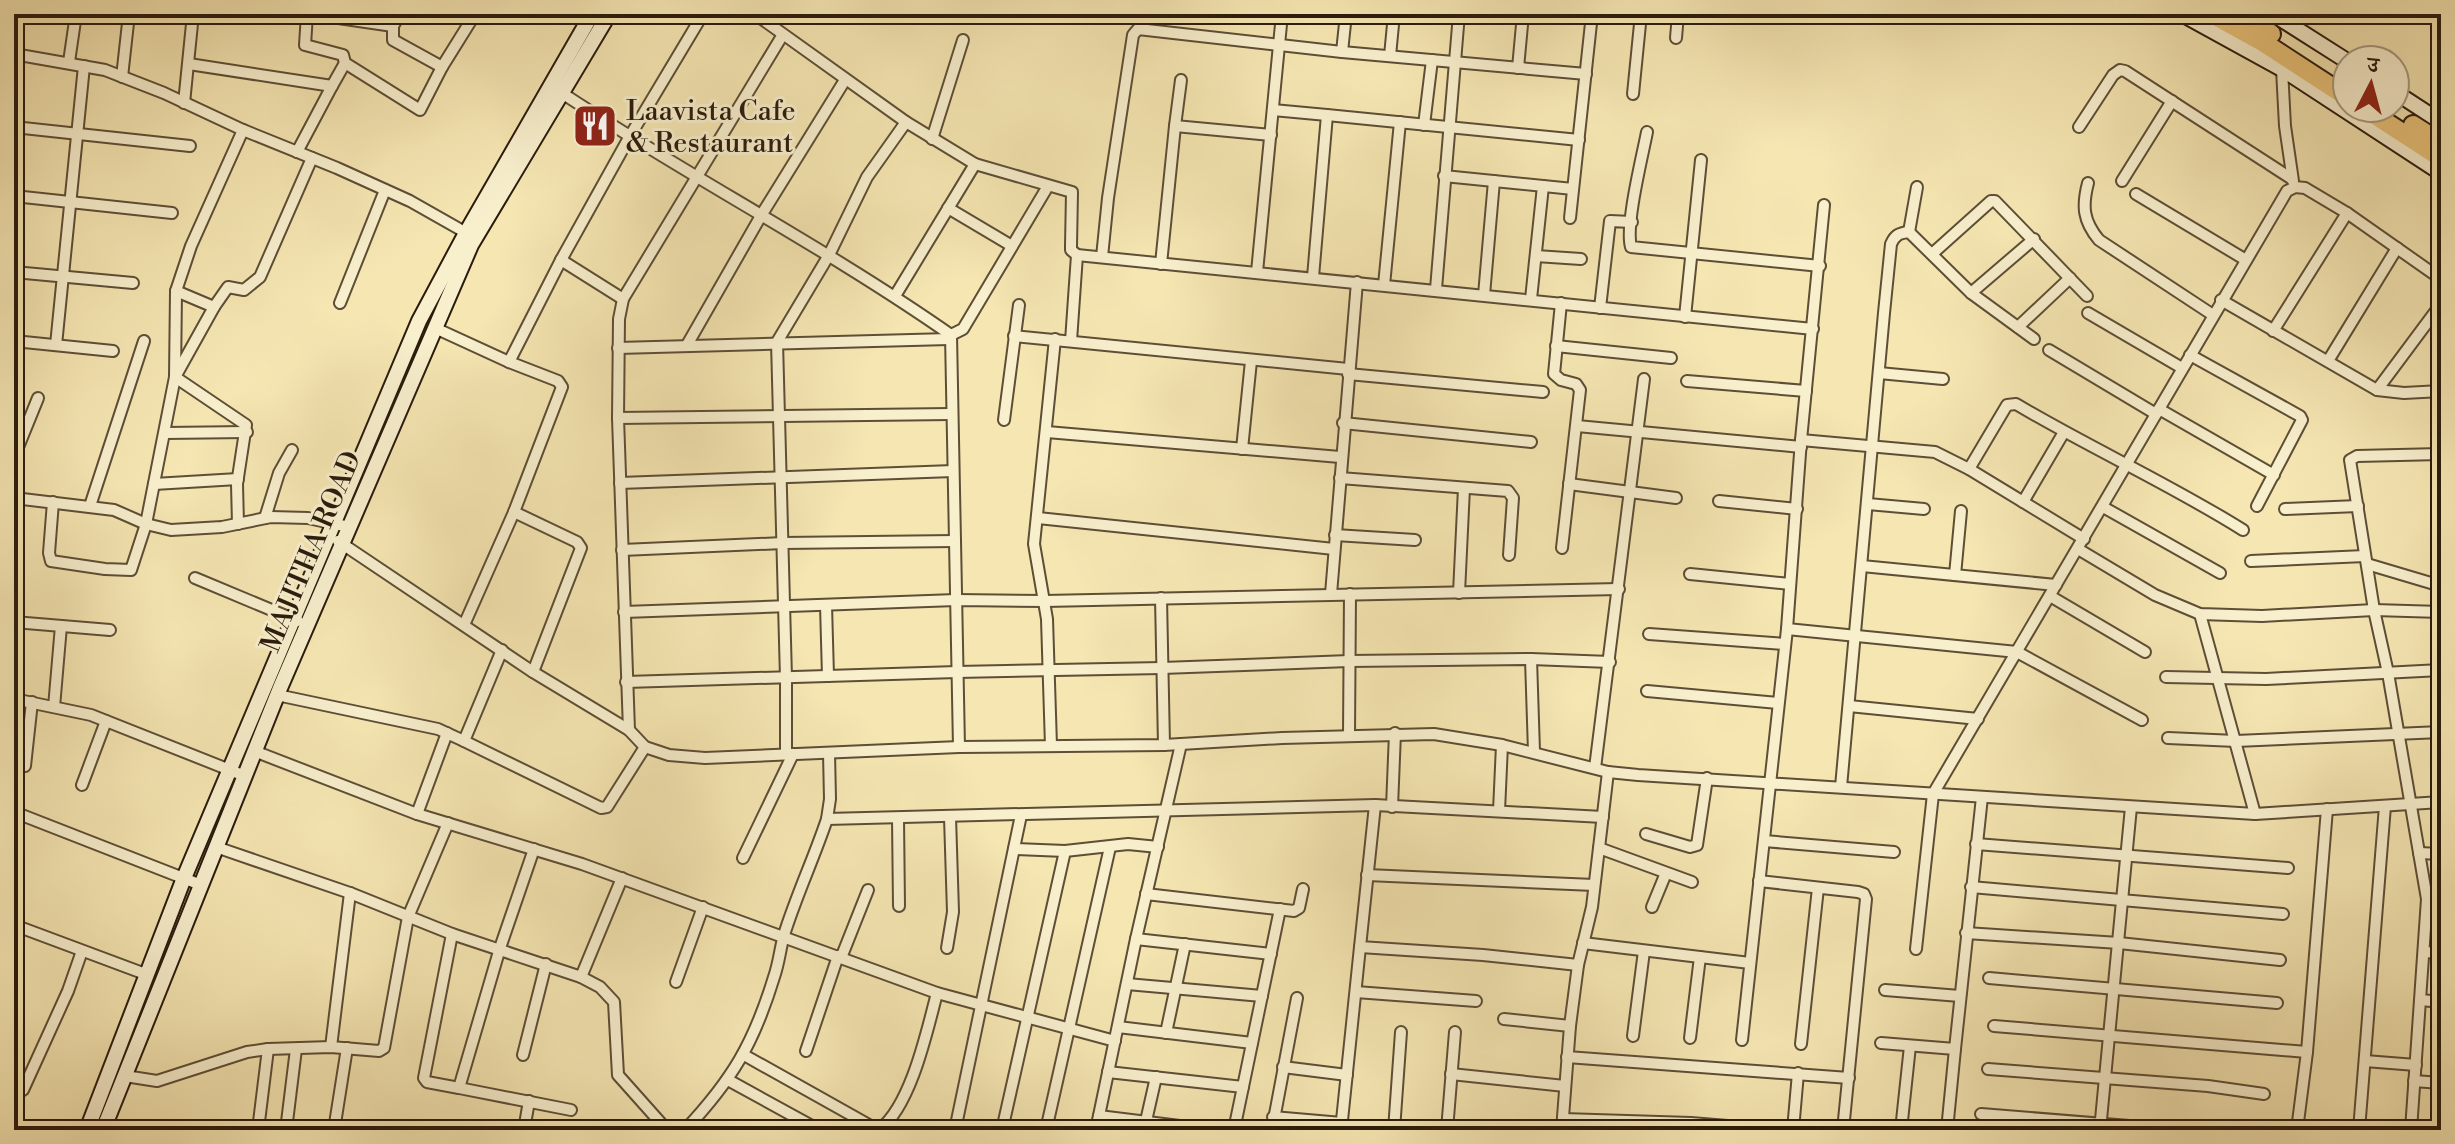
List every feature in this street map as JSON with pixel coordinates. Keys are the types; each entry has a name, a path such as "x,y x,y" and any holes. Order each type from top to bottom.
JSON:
{"highway":[{"path":"2212,14 2261,41 2331,87"},
{"path":"2239,14 2331,72"},
{"path":"2389,124 2441,158"},
{"path":"2411,124 2441,143"}],"main road":[{"name":"MAJITHA ROAD","path":"339,532 419,321 592,14"},
{"name":"MAJITHA ROAD","path":"87,1130 184,878 237,773 339,532 435,328 470,235 609,14"},
{"path":"2182,14 2282,69 2441,173"},
{"path":"2273,14 2331,51"},
{"path":"2411,102 2441,122"},
{"name":"MAJITHA ROAD","path":"103,1130 216,847 237,773 254,751 277,695 300,622"}],"street":[{"path":"69,62 76,14"},
{"path":"122,77 129,14"},
{"path":"184,103 193,14"},
{"path":"393,26 309,14 305,45 343,55 345,63 419,111 475,14"},
{"path":"400,14 393,26 393,40 442,67"},
{"path":"509,362 630,136 703,14"},
{"path":"755,14 906,122 975,164 1070,191 1073,194 1071,250 1077,255 1813,329"},
{"path":"1257,272 1282,14"},
{"path":"1342,52 1346,14"},
{"path":"1390,56 1394,14"},
{"path":"1436,289 1447,128 1459,14"},
{"path":"1518,68 1523,14"},
{"path":"1570,218 1592,14"},
{"path":"1633,94 1641,14"},
{"path":"1676,38 1678,14"},
{"path":"1102,257 1135,31 1142,28 1342,52 1586,74"},
{"path":"629,730 618,418 619,319 623,299 782,36"},
{"path":"932,139 963,40"},
{"path":"14,54 69,62 122,77 385,190 470,235"},
{"path":"1424,125 1432,60"},
{"path":"297,152 345,63"},
{"path":"189,64 332,86"},
{"path":"56,345 84,66"},
{"path":"1916,949 1933,794 2221,300 2293,183 2285,126 2282,69"},
{"path":"2079,127 2113,75 2120,70 2172,101 2293,183 2347,213 2441,279"},
{"path":"687,345 762,214 845,80"},
{"path":"1161,264 1181,80"},
{"path":"562,93 895,296 950,337"},
{"path":"2122,181 2172,101"},
{"path":"1273,110 1579,140"},
{"path":"1313,277 1327,115"},
{"path":"743,858 789,754 777,342 829,255 867,177 906,122"},
{"path":"1384,285 1400,122"},
{"path":"1175,126 1271,135"},
{"path":"14,127 190,146"},
{"path":"53,502 49,553 54,562 129,571 146,524 175,377 176,291 191,246 243,130"},
{"path":"1647,132 1629,240 1631,247 1820,266"},
{"path":"175,377 228,287 244,290 260,277 312,158"},
{"path":"1685,317 1701,160"},
{"path":"895,296 975,164"},
{"path":"1444,176 1573,189"},
{"path":"1484,295 1494,181"},
{"path":"2088,183 2083,212 2099,240 2213,315"},
{"path":"618,348 950,337 963,329 1048,186"},
{"path":"1531,299 1543,186"},
{"path":"1909,232 1917,187"},
{"path":"340,303 385,190"},
{"path":"2136,194 2246,260"},
{"path":"14,196 172,213"},
{"path":"1932,254 1991,201 1995,201 2087,296"},
{"path":"1742,1040 1787,629 1824,205"},
{"path":"948,208 1012,246"},
{"path":"2273,331 2347,213"},
{"path":"1600,308 1610,221 1632,222"},
{"path":"1909,232 1971,293 2034,339"},
{"path":"1841,787 1891,244 1900,233 1909,232"},
{"path":"1971,293 2034,239"},
{"path":"2328,361 2397,248"},
{"path":"1071,341 1077,255"},
{"path":"1536,256 1581,259"},
{"path":"561,260 623,299"},
{"path":"14,272 133,283"},
{"path":"2018,327 2070,278"},
{"path":"1331,594 1340,457 1357,282"},
{"path":"176,291 214,307"},
{"path":"2221,300 2377,390 2404,393 2441,391"},
{"path":"1561,303 1554,374 1579,386 1562,548"},
{"path":"2377,390 2441,304"},
{"path":"1004,420 1019,305"},
{"path":"2088,313 2182,368"},
{"path":"435,328 558,381 562,387 514,512 464,625"},
{"path":"1014,336 1543,392"},
{"path":"950,337 959,747"},
{"path":"1051,746 1045,601 1034,553 1055,339"},
{"path":"14,341 113,351"},
{"path":"90,506 144,341"},
{"path":"1556,346 1671,358"},
{"path":"2049,350 2274,475"},
{"path":"2190,355 2300,416 2302,425 2257,506"},
{"path":"1242,449 1251,361"},
{"path":"1879,373 1943,379"},
{"path":"175,377 245,424 247,432 238,479 238,524"},
{"path":"1595,768 1644,379"},
{"path":"1687,381 1806,391"},
{"path":"14,457 38,398"},
{"path":"1969,469 2011,403 2183,494 2243,530"},
{"path":"618,418 951,414"},
{"path":"1343,423 1531,442"},
{"path":"1577,426 1801,443 1872,445 1935,452 1969,469 2084,539"},
{"path":"165,433 247,432"},
{"path":"1047,432 1340,457"},
{"path":"2023,502 2064,432"},
{"path":"265,518 279,473 292,450"},
{"path":"2424,1130 2411,1129 2427,899 2350,465 2352,457 2441,454"},
{"path":"620,483 953,471"},
{"path":"1340,478 1508,491 1512,494 1509,555"},
{"path":"154,484 238,479"},
{"path":"1569,484 1676,498"},
{"path":"1459,593 1464,488"},
{"path":"14,498 114,510 146,524 171,530 238,524 265,518 308,518 339,532 464,625 533,672 629,730 645,747 669,755 705,758 959,747 1164,745 1395,733 1434,734 1502,745 1608,772 1933,794 2255,814 2441,802"},
{"path":"1719,501 1797,509"},
{"path":"1868,504 1924,509"},
{"path":"2285,509 2358,506"},
{"path":"2103,507 2220,573"},
{"path":"1955,575 1961,511"},
{"path":"514,512 577,542 581,548 533,672"},
{"path":"1038,518 1334,549"},
{"path":"1335,535 1415,540"},
{"path":"622,550 783,543 955,541"},
{"path":"2078,549 2155,595 2200,614 2262,616 2374,610 2441,612"},
{"path":"2251,561 2366,560 2441,586"},
{"path":"1862,566 2056,585"},
{"path":"1690,574 1790,584"},
{"path":"195,578 300,622"},
{"path":"624,612 956,600 1045,601 1619,589"},
{"path":"1349,735 1350,594"},
{"path":"2050,596 2145,652"},
{"path":"1161,598 1164,745"},
{"path":"826,605 828,676"},
{"path":"2200,614 2255,814"},
{"path":"14,622 110,630"},
{"path":"54,707 61,626"},
{"path":"1787,629 2017,652 2142,720"},
{"path":"1649,634 1785,644"},
{"path":"464,741 502,650"},
{"path":"626,682 1349,661 1531,659 1610,662"},
{"path":"1531,659 1534,752"},
{"path":"2166,677 2218,679 2441,670"},
{"path":"1647,691 1778,703"},
{"path":"277,695 447,733 601,808 607,807 645,747"},
{"path":"14,699 91,715 237,773"},
{"path":"25,766 32,702"},
{"path":"1849,706 1978,719"},
{"path":"82,785 106,721"},
{"path":"2168,738 2236,741 2441,732"},
{"path":"417,814 447,733"},
{"path":"1392,807 1395,733"},
{"path":"1096,1130 1181,744"},
{"path":"1499,811 1502,745"},
{"path":"254,751 417,814 622,878 937,993 1115,1041"},
{"path":"685,1130 728,1080 744,1055 775,975 784,936 827,819 829,753"},
{"path":"1608,772 1591,915 1578,965 1570,1026 1562,1124 1702,1123 1764,1129"},
{"path":"1646,834 1690,847 1697,845 1707,778"},
{"path":"1947,1130 1982,797"},
{"path":"1273,1117 1342,1127 1375,805"},
{"path":"827,819 1375,805 1603,817"},
{"path":"2359,1130 2385,806"},
{"path":"2100,1126 2131,807"},
{"path":"2297,1130 2307,1052 2327,809"},
{"path":"14,812 201,885"},
{"path":"955,1130 1021,815"},
{"path":"947,948 953,912 950,817"},
{"path":"898,819 899,906"},
{"path":"125,1076 157,1081 247,1052 268,1049 331,1047 379,1051 384,1048 408,917 448,823"},
{"path":"1764,841 1894,852"},
{"path":"1014,849 1065,851 1128,844 1158,847"},
{"path":"1976,844 2288,868"},
{"path":"216,847 350,893 452,934 546,964 600,987 614,1002 618,1075 667,1130"},
{"path":"1046,1130 1110,847"},
{"path":"1599,848 1692,882"},
{"path":"459,1088 500,948 534,849"},
{"path":"1002,1130 1065,851"},
{"path":"2419,853 2441,854"},
{"path":"1652,907 1666,873"},
{"path":"1367,875 1594,885"},
{"path":"581,977 622,878"},
{"path":"1759,881 1858,892 1864,894 1866,899 1843,1130"},
{"path":"1971,887 2283,914"},
{"path":"1801,1044 1818,888"},
{"path":"1146,894 1297,910 1303,889"},
{"path":"806,1051 868,890"},
{"path":"331,1047 350,893"},
{"path":"676,982 703,907"},
{"path":"1234,1130 1280,909"},
{"path":"14,925 148,975"},
{"path":"1966,933 2119,943 2280,960"},
{"path":"452,934 424,1078 427,1082 571,1110"},
{"path":"1136,939 1271,954"},
{"path":"1583,943 1750,963"},
{"path":"1166,1033 1185,944"},
{"path":"1360,947 1578,965"},
{"path":"14,1095 23,1090 68,991 82,951"},
{"path":"1633,1036 1644,951"},
{"path":"2425,952 2441,953"},
{"path":"1690,1038 1700,957"},
{"path":"523,1055 546,964"},
{"path":"1989,978 2277,1003"},
{"path":"1127,984 1262,996"},
{"path":"1885,990 1960,996"},
{"path":"1356,992 1476,1001"},
{"path":"744,1055 879,1130 894,1113 915,1071 937,993"},
{"path":"1272,1130 1297,998"},
{"path":"2421,1000 2441,1002"},
{"path":"1504,1019 1570,1026"},
{"path":"1994,1026 2307,1052"},
{"path":"1118,1027 1252,1043"},
{"path":"1394,1130 1401,1032"},
{"path":"1447,1130 1455,1032"},
{"path":"1881,1043 1955,1049"},
{"path":"1901,1130 1910,1046"},
{"path":"333,1130 347,1048"},
{"path":"258,1130 268,1049"},
{"path":"286,1130 296,1049"},
{"path":"1567,1057 1849,1078"},
{"path":"2365,1061 2416,1065"},
{"path":"1283,1067 1347,1075"},
{"path":"1988,1069 2208,1086 2264,1094"},
{"path":"1108,1072 1243,1087"},
{"path":"1793,1130 1798,1073"},
{"path":"1451,1074 1565,1086"},
{"path":"1146,1121 1156,1077"},
{"path":"728,1080 819,1130"},
{"path":"2414,1081 2441,1083"},
{"path":"524,1130 529,1101"},
{"path":"1981,1114 2178,1130"},
{"path":"1099,1116 1212,1130"}],"place":[{"name":"Laavista Cafe & Restaurant","path":"595,126"}]}
